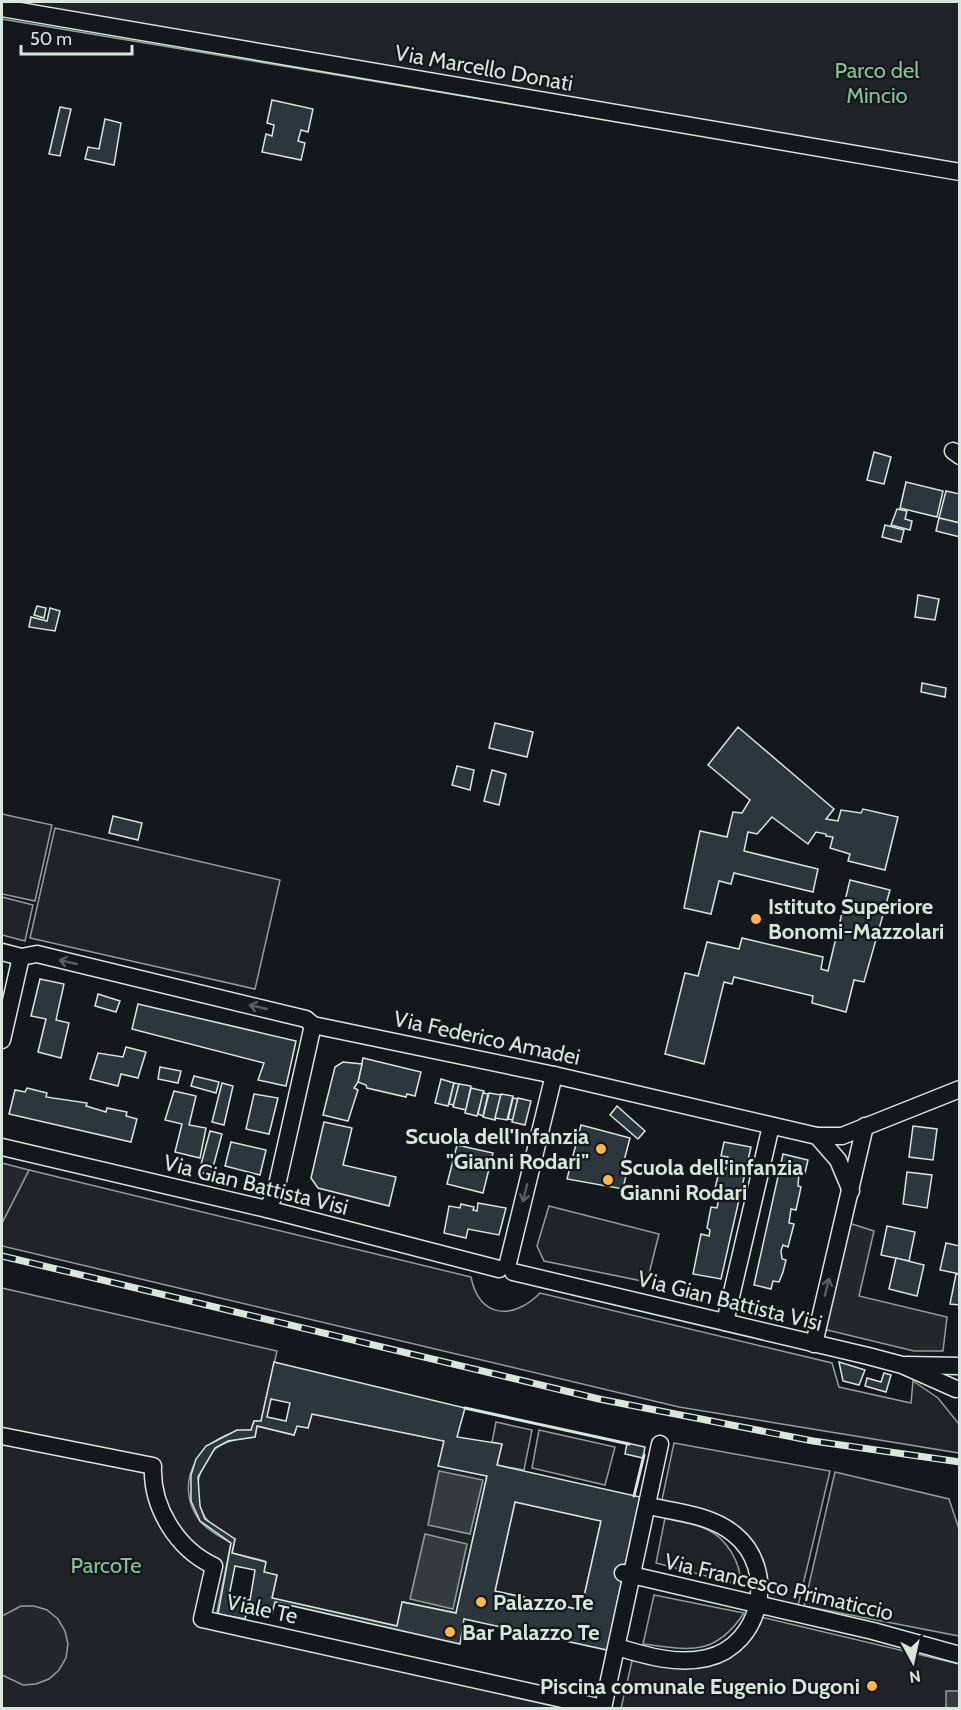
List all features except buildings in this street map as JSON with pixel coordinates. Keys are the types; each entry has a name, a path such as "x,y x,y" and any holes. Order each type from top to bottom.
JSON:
{"street":[{"name":"Via Marcello Donati","path":"2,8 960,172"},
{"name":"Via Federico Amadei","path":"2,952 21,957 37,954 306,1019 313,1025 554,1075 817,1136 842,1136 960,1089"},
{"path":"2,1040 21,957"},
{"path":"267,1209 274,1194 313,1025"},
{"path":"507,1268 554,1075"},
{"path":"725,1322 771,1126"},
{"path":"814,1344 865,1126"},
{"path":"817,1136 838,1160 851,1191"},
{"name":"Via Gian Battista Visi","path":"2,1147 267,1209 814,1344 870,1349 958,1393"},
{"name":"Via Gian Battista Visi","path":"902,1365 960,1368"},
{"path":"958,1393 956,1377 960,1368"},
{"name":"Viale Te","path":"2,1436 153,1466 153,1480 163,1516 180,1542 201,1560 214,1566 202,1619 603,1708 618,1647 628,1575 648,1506 660,1444"},
{"path":"618,1647 671,1660 709,1657 721,1653 742,1636 760,1605 758,1571 746,1547 736,1535 709,1520 648,1506"},
{"name":"Via Francesco Primaticcio","path":"628,1575 873,1631 960,1655"}],"green space":[{"name":"Parco del Mincio","path":"2,2 959,2 959,179 2,19"},
{"path":"2,814 52,825 35,901 2,894"},
{"path":"55,828 280,880 255,989 30,938"},
{"path":"2,897 33,905 25,941 2,935"},
{"path":"29,1170 471,1277 475,1291 482,1301 489,1308 499,1311 519,1308 540,1293 832,1363 839,1387 911,1403 913,1381 938,1398 959,1424 959,1453 679,1407 2,1246 2,1223"},
{"path":"549,1206 659,1234 647,1282 544,1261 537,1246"},
{"name":"ParcoTe","path":"2,1288 277,1351 261,1421 254,1421 251,1430 234,1432 219,1438 206,1448 190,1474 188,1489 191,1505 200,1521 231,1543 214,1627 576,1708 2,1708"},
{"path":"312,1414 444,1441 439,1466 487,1476 456,1613 403,1602 397,1626 272,1598 277,1575 264,1572 265,1561 232,1553 235,1539 218,1530 205,1517 199,1500 198,1481 204,1463 215,1449 239,1439 255,1437 257,1426 294,1435 297,1426 308,1428"},
{"path":"496,1422 532,1430 524,1470 497,1465 502,1444 492,1442"},
{"path":"539,1430 615,1447 605,1485 532,1468"},
{"path":"674,1443 830,1471 798,1606 767,1600 767,1575 757,1552 661,1504"},
{"path":"515,1502 601,1521 581,1610 495,1591"},
{"path":"665,1518 701,1527 720,1538 735,1560 741,1585 656,1563"},
{"path":"654,1595 744,1613 723,1637 712,1644 675,1648 643,1644"},
{"path":"761,1617 959,1664 959,1708 621,1708 633,1657 694,1666"}],"shaded area":[{"path":"2,1163 29,1170 2,1223"},
{"path":"849,1223 874,1231 859,1296 947,1317 943,1351 914,1351 823,1329"},
{"path":"439,1471 483,1480 470,1534 428,1525"},
{"path":"835,1472 949,1499 959,1529 959,1636 804,1606"},
{"path":"425,1534 467,1544 453,1609 410,1599"},
{"path":"21,1606 34,1606 47,1610 58,1619 65,1631 68,1644 66,1658 59,1670 49,1679 36,1684 23,1685 2,1675 2,1616"},
{"path":"946,1691 959,1691 959,1708 946,1708"}],"railway":[{"path":"2,1256 599,1399 813,1441 960,1462"}],"wall":[{"path":"465,1408 629,1444"},
{"path":"634,1496 644,1455"}],"place":[{"name":"Istituto Superiore Bonomi-Mazzolari","path":"756,919"},
{"name":"Scuola dell'Infanzia \"Gianni Rodari\"","path":"601,1149"},
{"name":"Scuola dell'infanzia Gianni Rodari","path":"608,1180"},
{"name":"Palazzo Te","path":"481,1602"},
{"name":"Bar Palazzo Te","path":"450,1632"},
{"name":"Piscina comunale Eugenio Dugoni","path":"872,1686"}]}
